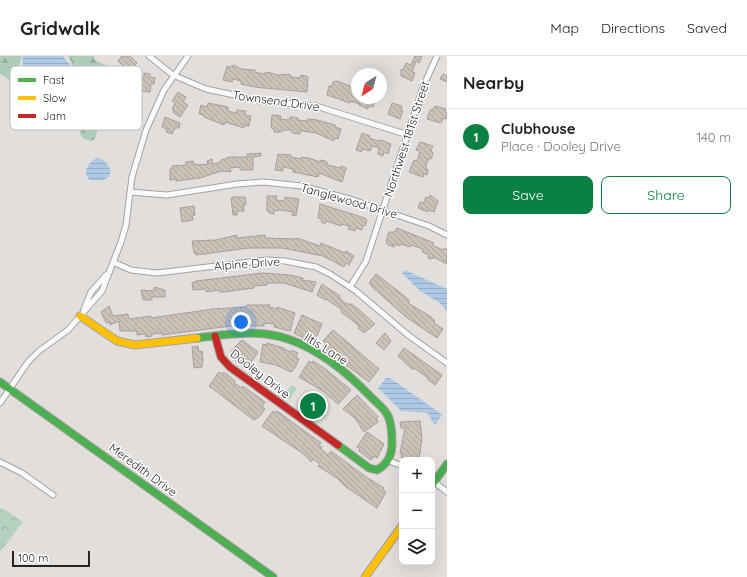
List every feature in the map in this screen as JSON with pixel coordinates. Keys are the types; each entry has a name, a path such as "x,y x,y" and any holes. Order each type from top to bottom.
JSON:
{"street":[{"name":"Townsend Drive","path":"149,56 173,75 206,89 262,101 316,106 336,111 408,135"},
{"path":"81,314 90,294 113,262 121,242 126,225 132,177 146,130 156,106 173,75 188,56"},
{"name":"Northwest 181st Street","path":"350,287 366,261 423,87 437,56"},
{"name":"Tanglewood Drive","path":"130,192 167,195 237,184 281,184 327,192 429,226 447,235"},
{"name":"Alpine Drive","path":"113,262 131,270 157,273 248,261 285,261 316,267 350,287 403,331 447,363"},
{"path":"0,403 28,362 39,351 68,330 100,294 108,271"},
{"name":"Iltis Lane","path":"81,314 107,335 126,344 144,345 247,332 273,335 303,345 347,374 388,415 391,423 392,441 387,460"},
{"name":"Dooley Drive","path":"215,336 221,357 230,367 363,463 376,470 382,467 387,460"},
{"name":"Meredith Drive","path":"0,382 273,577"},
{"path":"387,460 399,465"},
{"path":"0,462 22,473 53,495"},
{"path":"435,479 447,464"},
{"path":"435,483 447,492"},
{"path":"365,577 400,529"}],"green space":[{"path":"0,56 22,56 19,66 10,66 10,81 0,74"},
{"path":"68,56 94,56 95,60 108,66 74,66"},
{"path":"81,130 98,130 95,139 91,141 84,139 80,134"},
{"path":"291,385 297,388 290,399 285,395"},
{"path":"0,508 23,522 0,552"}],"water":[{"path":"23,56 63,56 71,66 24,66 22,62"},
{"path":"97,158 101,159 108,165 110,168 110,175 103,180 90,180 87,177 86,171 91,162"},
{"path":"405,270 447,289 447,311 440,303 420,291 402,273"},
{"path":"386,378 390,378 440,413 442,415 436,424 433,423 427,413 401,411 378,388"}],"building":[{"path":"122,56 130,56 137,63 134,66 124,66 118,61"},
{"path":"415,56 422,56 419,63 416,61 412,72 415,73 412,81 401,76 401,69 403,70 406,63 411,65"},
{"path":"234,65 241,69 255,70 255,72 263,74 267,72 278,75 289,74 292,77 300,78 301,75 306,76 308,77 307,92 254,87 241,84 241,81 233,79 232,82 223,80 227,66 230,67"},
{"path":"144,73 150,74 150,77 155,78 154,84 151,84 150,92 142,91 142,77 144,77"},
{"path":"443,74 447,76 447,82 440,79"},
{"path":"337,81 351,87 350,103 327,95 329,86 332,86 333,82"},
{"path":"178,92 186,97 183,102 188,105 180,117 173,112 174,111 172,109 175,103 172,101"},
{"path":"208,103 228,107 228,111 236,113 237,110 246,111 245,115 251,116 249,126 244,125 244,128 225,122 224,125 199,114 201,105 207,107"},
{"path":"392,103 402,106 401,111 403,111 400,119 388,114"},
{"path":"374,104 373,107 368,106 368,109 359,105"},
{"path":"435,106 446,109 445,112 447,113 447,117 446,119 443,118 441,123 427,119 430,110 434,109"},
{"path":"272,115 281,116 280,119 289,120 290,117 293,117 298,118 298,120 317,120 335,125 335,127 341,129 338,139 335,138 334,141 316,133 303,131 300,131 300,134 292,133 292,130 274,132 274,129 271,128"},
{"path":"165,117 180,123 179,128 175,128 172,134 166,132 167,129 162,127"},
{"path":"362,133 370,136 369,138 378,141 381,140 391,144 388,154 384,152 383,156 378,154 379,148 372,146 370,151 362,149 362,152 356,150"},
{"path":"420,142 433,146 431,150 433,154 431,159 429,158 426,165 426,169 428,170 427,175 424,174 423,177 409,172 414,160 417,161 420,151 416,150"},
{"path":"261,153 261,156 253,157 253,170 240,170 240,167 230,168 231,172 222,171 200,178 176,181 176,179 170,180 170,169 172,169 172,166 186,165 186,162 193,161 194,164 197,165 208,164 207,161 212,159 213,164 221,162 221,160 228,157 248,157 247,154"},
{"path":"278,154 291,155 291,157 301,159 301,157 309,158 320,162 320,160 326,161 328,165 346,168 342,182 319,173 318,177 293,172 293,169 283,167 283,171 275,170"},
{"path":"430,195 438,201 434,212 429,210 428,212 418,208 420,202 424,203 426,197 429,198"},
{"path":"267,196 277,196 276,200 284,201 285,197 299,199 296,216 292,215 293,212 280,210 274,211 274,214 269,213 269,211 267,211"},
{"path":"245,197 246,205 243,205 244,211 237,211 237,215 233,215 231,198"},
{"path":"320,204 365,218 367,220 365,226 363,225 362,230 356,228 355,231 348,229 349,226 341,224 341,226 326,221 325,224 321,222 322,219 318,218"},
{"path":"194,206 195,215 192,215 193,220 182,222 180,208"},
{"path":"397,228 434,243 432,245 443,250 444,248 447,250 447,264 433,257 432,259 428,258 429,255 422,252 423,249 411,245 410,247 395,244 394,247 388,245 386,242 389,232 395,232"},
{"path":"237,235 237,238 265,235 265,238 297,238 320,246 321,243 345,253 346,251 354,256 349,265 346,263 344,267 323,256 282,248 249,248 196,255 196,253 194,253 192,241 216,240"},
{"path":"263,273 290,275 303,278 302,280 316,282 312,292 284,283 267,283 267,285 254,286 254,288 224,292 219,292 219,290 206,292 206,289 193,290 192,283 196,281"},
{"path":"376,274 410,301 408,303 430,316 435,321 434,323 443,329 437,338 406,317 371,286 372,285 369,283"},
{"path":"322,284 340,296 339,298 347,304 351,304 357,308 375,324 364,333 358,328 359,326 341,312 342,310 326,299 325,300 317,295"},
{"path":"154,287 165,290 165,297 152,297 152,300 143,300 141,290 154,291"},
{"path":"246,305 270,305 269,307 277,309 277,307 295,313 290,331 274,327 275,324 264,323 264,326 231,326 162,335 162,333 152,334 152,336 146,337 145,334 137,335 137,331 120,331 119,321 110,325 109,322 106,323 101,312 109,306 113,316 128,314 129,319 151,316 151,318 213,309 246,307"},
{"path":"302,315 322,324 315,341 311,339 310,341 294,333"},
{"path":"333,330 379,369 369,382 323,348 326,343 323,341"},
{"path":"385,333 391,341 384,350 376,343"},
{"path":"242,340 258,352 248,367 243,366 231,357 234,353 231,351"},
{"path":"267,343 298,353 296,357 299,359 295,368 291,372 276,365 260,362 263,344 267,345"},
{"path":"198,346 199,352 202,351 202,367 194,368 192,347"},
{"path":"404,348 442,375 435,385 414,368 413,370 398,356"},
{"path":"309,361 312,363 313,361 324,368 351,390 338,404 323,391 299,377"},
{"path":"219,372 222,374 224,372 235,381 234,383 242,388 243,386 265,402 262,406 265,409 260,416 254,420 209,386"},
{"path":"357,395 378,417 376,419 378,422 364,432 355,418 343,409"},
{"path":"314,397 321,402 319,405 322,408 319,413 315,411 313,414 306,409 308,406 304,403 308,398 312,400"},
{"path":"273,411 276,413 277,411 321,443 319,445 322,447 321,449 328,455 331,451 366,477 384,488 383,490 386,492 377,508 318,466 320,464 313,459 311,462 305,455 262,426"},
{"path":"420,421 422,439 419,457 401,457 402,454 400,453 405,428 401,428 400,422"},
{"path":"367,432 384,444 377,458 374,456 371,460 359,451 360,449 357,447"}],"traffic: fast":[{"path":"197,338 242,333 277,336 312,349 344,371 387,413 391,426 392,447 387,462 377,470 369,468 338,445"},
{"path":"0,382 273,577"},
{"path":"435,481 447,464"}],"traffic: slow":[{"path":"80,316 117,341 135,345 197,338"},
{"path":"365,577 400,529"}],"traffic: jam":[{"path":"215,336 221,357 230,367 338,445"}],"place":[{"name":"Clubhouse","path":"313,406"}]}
